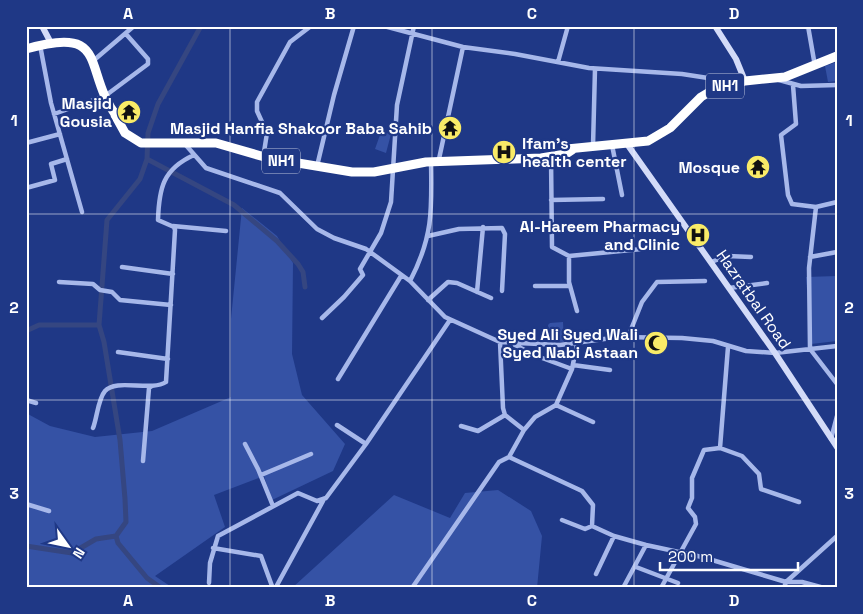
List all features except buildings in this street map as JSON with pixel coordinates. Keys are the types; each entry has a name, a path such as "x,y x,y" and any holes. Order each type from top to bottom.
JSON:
{"highway":[{"name":"NH1","path":"26,49 51,43 74,42 86,49 105,96 125,133 136,139 152,144 213,138 264,152 318,162 388,168"},
{"name":"NH1","path":"181,142 216,143 268,158 345,172 362,173 432,161 627,144 654,139 670,128 706,94 741,82 776,79 815,66 837,56"},
{"name":"NH1","path":"432,161 552,157 566,154 572,150"}],"main road":[{"path":"42,26 51,43"},
{"path":"715,26 736,59 741,82"},
{"name":"Hazratbal Road","path":"627,144 775,353 837,447"}],"street":[{"path":"92,61 134,26"},
{"path":"264,152 267,133 257,111 257,102 290,42 311,26"},
{"path":"318,162 334,95 354,26"},
{"path":"384,26 413,32 463,47 596,69 682,74 741,82"},
{"path":"322,318 363,276 360,270 372,252 391,202 388,168 397,105 414,26"},
{"path":"558,62 568,26"},
{"path":"795,26 808,27 815,66"},
{"path":"54,114 105,96 148,64 148,59 126,34"},
{"path":"40,45 54,114 82,212"},
{"path":"410,281 421,260 428,236 432,214 432,161 463,47"},
{"path":"593,146 596,69"},
{"path":"776,79 793,85 837,85"},
{"path":"793,85 796,124 781,134 788,194 792,204 816,207 837,202"},
{"path":"26,143 60,134"},
{"path":"181,142 206,168 273,188 287,198 317,229 372,252 410,281 440,314 500,342 514,344 577,344 628,337 694,338 713,341 746,351 775,353 837,346"},
{"path":"612,144 622,195"},
{"path":"194,155 174,167 169,173 162,186 158,220 172,226 226,231"},
{"path":"552,157 552,248 569,256 642,249"},
{"path":"26,188 53,181 55,178 51,164 68,159"},
{"path":"551,200 603,199"},
{"path":"816,207 810,258 810,349 837,384"},
{"path":"94,428 103,396 110,388 152,386 165,383 175,230 172,226"},
{"path":"477,292 483,227"},
{"path":"428,236 460,228 499,227 504,230 502,291"},
{"path":"810,258 837,252"},
{"path":"569,256 570,286 577,311"},
{"path":"711,262 731,256 751,257"},
{"path":"122,267 173,274"},
{"path":"338,380 401,276"},
{"path":"628,337 642,302 657,282 705,281"},
{"path":"59,282 90,284 112,292 120,300 171,305"},
{"path":"428,300 448,282 457,283 492,298"},
{"path":"729,288 767,283"},
{"path":"535,286 570,286"},
{"path":"274,587 324,500 366,444 450,320"},
{"path":"500,342 502,402 505,415 524,430"},
{"path":"514,344 534,355 573,367 610,370"},
{"path":"412,588 499,462 509,457 524,430 535,417 556,405 573,367 577,344"},
{"path":"720,448 728,347"},
{"path":"118,352 168,359"},
{"path":"143,461 149,388 152,386"},
{"path":"26,400 36,404"},
{"path":"556,405 593,422"},
{"path":"461,426 478,431 505,415"},
{"path":"831,439 837,416"},
{"path":"337,425 366,444"},
{"path":"245,444 261,475 273,506"},
{"path":"661,588 696,522 688,508 692,498 692,478 703,451 720,448 744,458 760,474 761,489 799,502"},
{"path":"261,475 311,454"},
{"path":"509,457 582,491 592,505 592,526"},
{"path":"209,583 213,548 222,533 298,493 317,501 324,500"},
{"path":"26,504 49,511"},
{"path":"562,520 585,529 592,526 614,536 786,582 802,582 824,588"},
{"path":"596,574 614,536"},
{"path":"784,588 786,582 837,536"},
{"path":"623,588 636,567 646,545"},
{"path":"213,548 261,556 274,587"},
{"path":"636,567 678,583"}],"shaded area":[{"path":"837,62 837,81 828,82 825,66"},
{"path":"381,132 391,134 386,153 375,149"},
{"path":"242,208 277,236 293,263 292,354 302,395 345,444 333,471 272,500 264,476 214,495 225,527 155,576 173,588 26,588 26,413 50,426 95,437 152,431 231,397 231,319"},
{"path":"837,276 837,341 811,344 806,277"},
{"path":"563,322 564,342 551,341 548,325 550,323"},
{"path":"498,490 531,511 542,536 537,588 292,588 394,495 450,518 465,493"}],"waterway":[{"path":"161,588 147,578 118,543 116,536 126,522 125,499 120,440 104,342 99,325 107,220 140,179 147,159 148,133 158,104 201,26"},
{"path":"147,159 234,205 277,241 298,264 303,272 305,287"},
{"path":"26,331 39,325 99,325"},
{"path":"26,546 72,553 96,539 116,536"}],"place":[{"name":"Masjid Gousia","path":"129,112"},
{"name":"Masjid Hanfia Shakoor Baba Sahib","path":"450,128"},
{"name":"Ifam's health center","path":"504,152"},
{"name":"Mosque","path":"758,167"},
{"name":"Al-Hareem Pharmacy and Clinic","path":"698,235"},
{"name":"Syed Ali Syed Wali Syed Nabi Astaan","path":"656,343"}]}
